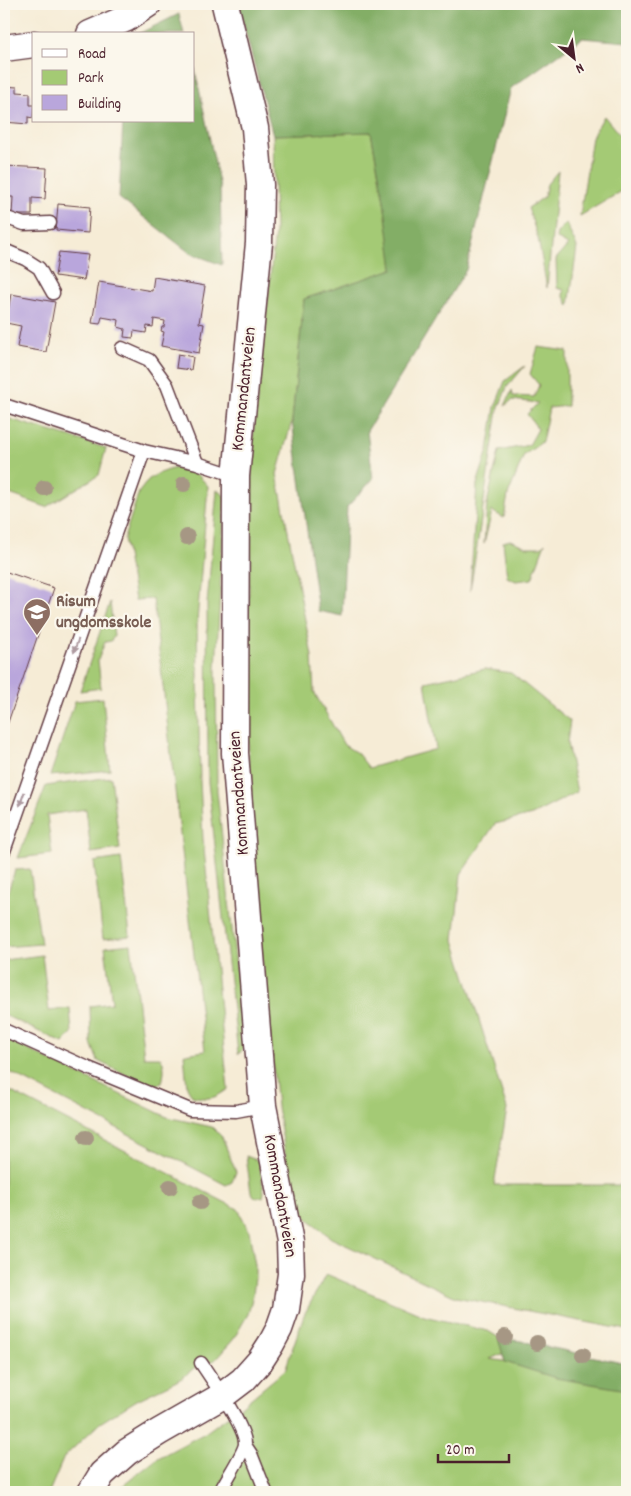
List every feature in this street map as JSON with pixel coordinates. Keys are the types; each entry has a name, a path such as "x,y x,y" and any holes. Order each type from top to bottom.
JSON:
{"street":[{"path":"95,32 128,18 148,4"},
{"name":"Kommandantveien","path":"91,1492 102,1474 127,1452 222,1396 243,1380 260,1361 280,1329 286,1309 291,1274 290,1243 264,1106 235,753 236,476 259,243 260,185 255,128 225,4"},
{"path":"4,48 32,44"}],"lane":[{"path":"4,217 24,224 50,223"},
{"path":"4,250 25,259 39,268 53,292"},
{"path":"122,348 149,360 167,385 197,463"},
{"path":"4,405 144,451 197,463 236,476"},
{"path":"4,851 144,451"},
{"path":"4,1030 86,1067 190,1110 236,1111 264,1106"},
{"path":"200,1363 244,1434 245,1445 251,1454 266,1492"},
{"path":"220,1492 245,1445"}],"green space":[{"path":"238,4 627,4 627,42 582,38 511,88 466,270 367,431 373,479 347,507 342,616 318,611 292,421 304,299 393,269 384,201 371,132 273,135"},
{"path":"179,14 184,32 142,32"},
{"path":"195,70 220,187 222,265 190,253 119,198 123,122 195,122"},
{"path":"604,116 627,144 627,188 580,216 592,137"},
{"path":"371,132 394,269 304,299 292,421 277,474 312,656 314,692 344,745 357,753 369,768 436,749 425,682 485,669 511,673 570,721 567,743 577,792 532,815 495,824 461,874 454,940 507,1109 494,1185 627,1185 627,1330 456,1297 331,1238 300,1212 289,1175 277,1107 250,838 247,671 252,446 275,232 273,135"},
{"path":"558,171 547,288 538,238 528,208 544,197 547,184"},
{"path":"566,223 577,247 569,306 563,295 564,290 557,288 556,259 568,245 556,238 557,233"},
{"path":"538,347 567,351 567,406 549,408 542,442 524,455 508,495 504,518 492,511 484,544 487,503 499,451 529,445 538,429 527,414 538,403 512,400 505,406 512,390 513,396 534,397 539,385 530,374"},
{"path":"525,366 507,387 498,410 470,591 477,484 488,450 495,407 505,381"},
{"path":"10,419 106,448 99,475 46,507 4,492 4,420"},
{"path":"178,467 198,475 208,486 197,622 200,781 203,839 228,1089 215,1097 207,1098 192,1096 187,1087 184,1054 205,1051 153,599 135,600 124,538 139,492 149,479"},
{"path":"217,490 225,496 216,669 217,791 245,1048 238,1054 208,782 207,604"},
{"path":"510,540 527,547 541,547 545,543 532,579 516,581 507,577 503,542"},
{"path":"110,602 114,636 111,641 105,642 98,660 101,688 80,691"},
{"path":"103,698 110,770 50,776 75,701"},
{"path":"111,777 120,849 91,853 86,809 47,815 52,854 18,858 46,786"},
{"path":"121,858 130,936 103,939 94,862"},
{"path":"30,869 41,944 4,947 4,904 15,870"},
{"path":"131,944 144,1057 160,1057 164,1066 162,1083 155,1085 145,1084 98,1061 91,1043 90,1006 112,1003 105,947"},
{"path":"42,955 49,1011 70,1008 72,1033 63,1043 4,1015 4,960"},
{"path":"4,1038 167,1117 212,1127 222,1137 236,1172 232,1182 226,1185 4,1069"},
{"path":"4,1088 238,1209 249,1231 255,1265 253,1295 248,1314 233,1340 215,1360 210,1362 205,1359 181,1379 137,1400 100,1423 64,1457 49,1492 4,1492"},
{"path":"246,1156 259,1161 264,1192 263,1197 255,1197 251,1192"},
{"path":"326,1274 424,1316 488,1331 516,1348 490,1359 627,1380 627,1492 118,1492 120,1488 158,1458 205,1433 242,1406 285,1370 304,1315"},
{"path":"498,1338 521,1341 627,1364 627,1390 556,1378 505,1362"}],"building":[{"path":"4,86 17,87 17,92 30,93 32,118 28,117 28,124 4,122"},
{"path":"4,166 47,168 45,199 32,198 32,215 12,215 13,197 4,197"},
{"path":"58,204 90,207 88,233 56,230"},
{"path":"59,252 88,255 84,280 55,276"},
{"path":"154,277 205,286 199,323 204,324 199,353 161,346 164,332 161,331 165,321 154,319 153,327 147,326 146,333 134,331 133,338 124,337 125,329 118,327 119,320 102,317 100,324 92,323 99,282 152,291"},
{"path":"11,294 55,302 46,352 17,347 21,326 6,323"},
{"path":"178,354 193,357 191,370 176,368"},
{"path":"4,571 54,588 4,734"}],"place":[{"name":"Risum ungdomsskole","path":"37,636"}]}
